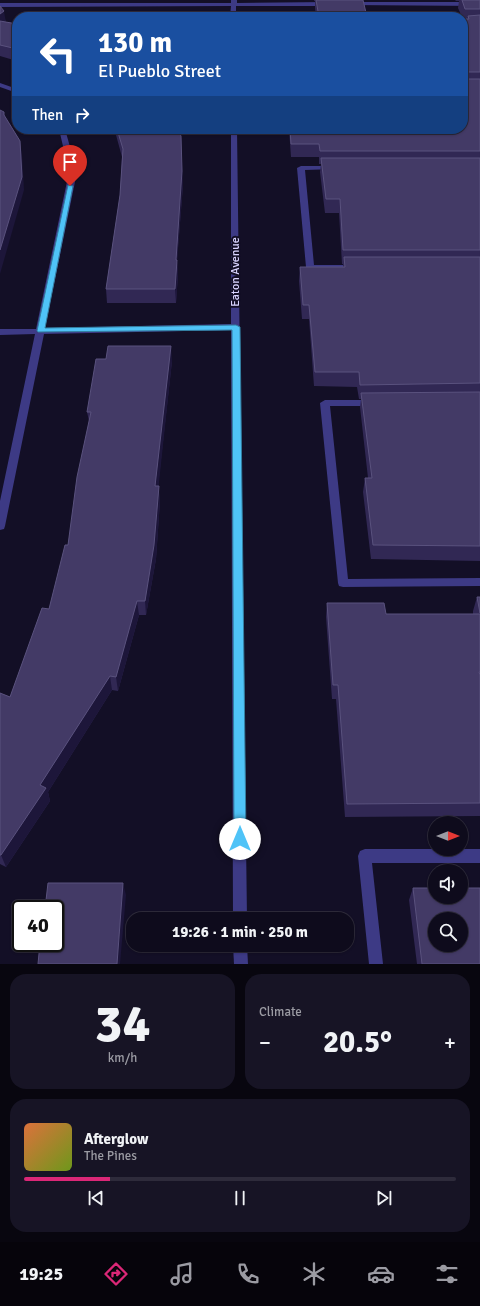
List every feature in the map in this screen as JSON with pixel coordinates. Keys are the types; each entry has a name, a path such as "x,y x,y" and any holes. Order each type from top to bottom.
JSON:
{"street":[{"path":"53,5 57,0"},
{"path":"0,5 233,2 333,4"},
{"path":"341,4 418,2 480,4"},
{"path":"0,85 12,89"},
{"path":"0,526 73,172 63,134"},
{"name":"Eaton Avenue","path":"234,134 240,912"},
{"path":"340,168 301,168 310,267 364,267"},
{"path":"0,332 236,327"},
{"path":"387,403 325,403 343,583 480,582"},
{"path":"376,964 365,856 480,856"},
{"path":"240,952 241,964"}],"building":[{"path":"316,0 363,0 366,12 318,12"},
{"path":"462,0 480,0 480,9 465,9"},
{"path":"0,6 4,11 0,14"},
{"path":"480,15 480,72 468,72 468,16"},
{"path":"0,21 12,23 12,48 0,45"},
{"path":"468,79 480,79 480,151 320,151 319,144 291,144 290,134 468,134"},
{"path":"0,110 4,112 4,115 12,128 12,134 16,134 20,141 22,177 0,250"},
{"path":"118,134 180,134 181,136 182,171 175,289 106,289 120,195 123,149"},
{"path":"321,158 480,158 480,250 343,250 340,199 326,199"},
{"path":"344,257 480,257 480,383 360,385 359,372 315,372 309,305 303,305 300,267 345,267"},
{"path":"108,346 171,346 155,486 159,486 154,545 145,601 137,601 116,677 110,676 40,785 46,788 0,855 0,693 10,697 42,608 49,609 65,545 68,545 77,477 91,412 87,412 96,359 106,359"},
{"path":"480,392 480,546 373,545 365,478 372,478 361,393"},
{"path":"477,597 480,597 480,613"},
{"path":"327,603 384,603 386,614 480,614 480,803 347,804 338,685 333,685"},
{"path":"48,883 123,883 117,964 38,964 39,952 64,952 64,900 46,900"},
{"path":"413,888 428,888 428,904 468,904 468,888 480,888 480,964 422,964"}],"route":[{"path":"70,186 41,331 236,327 240,839"}]}
